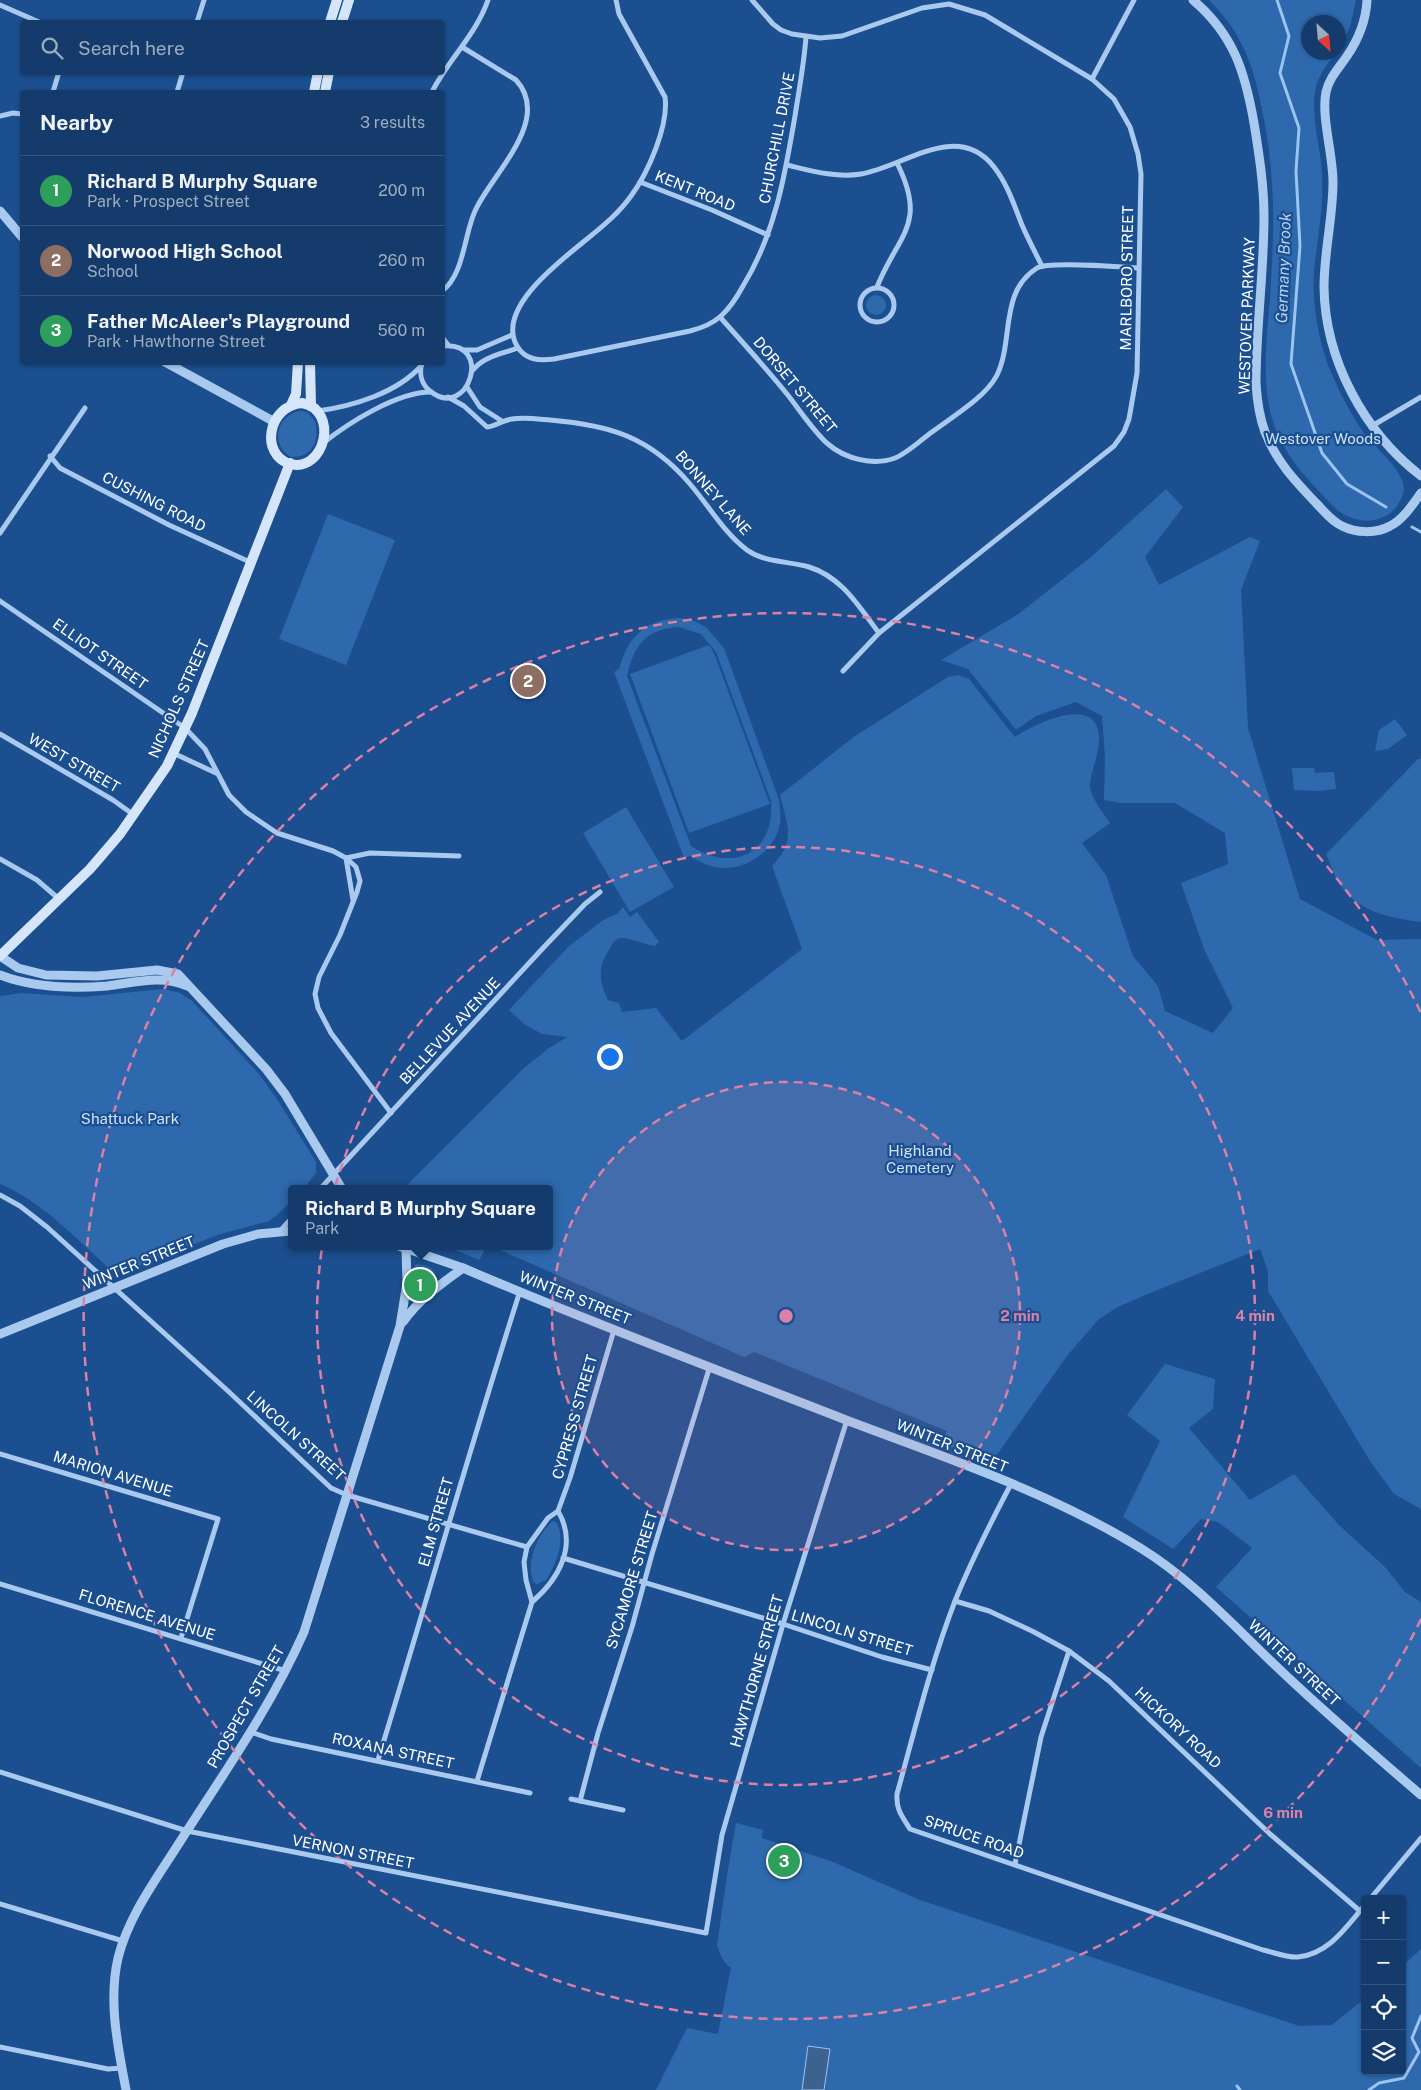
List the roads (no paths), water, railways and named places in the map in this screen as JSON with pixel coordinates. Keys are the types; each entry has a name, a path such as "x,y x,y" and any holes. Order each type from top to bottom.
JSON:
{"main road":[{"path":"331,20 337,0"},
{"path":"343,20 349,0"},
{"path":"314,90 317,75"},
{"path":"325,90 328,75"},
{"path":"291,405 297,388 298,365"},
{"path":"310,365 314,409 325,428 323,443 310,460 304,463 290,464 274,450 271,435 273,421 291,405 302,403 314,409"},
{"name":"NICHOLS STREET","path":"0,956 90,869 134,815 174,753 252,563 290,464"}],"street":[{"path":"199,20 204,0"},
{"path":"445,71 479,20 488,0"},
{"path":"445,345 461,350 477,350 512,335 516,315 535,286 554,266 616,213 640,182 665,121 667,109 665,97 619,14 616,0"},
{"path":"752,0 772,24 781,30 806,37"},
{"path":"1092,79 1134,0"},
{"name":"WESTOVER PARKWAY","path":"1194,0 1217,24 1235,53 1247,87 1257,141 1264,216 1256,383 1259,410 1268,439 1288,474 1329,517 1346,528 1370,531 1390,527 1421,493"},
{"path":"1367,0 1363,22 1356,40 1330,80 1326,92 1325,108 1333,185 1324,286 1328,324 1338,362 1354,397 1372,426 1395,453 1421,476"},
{"name":"MARLBORO STREET","path":"806,37 826,38 842,36 922,8 949,4 986,15 1092,79 1114,99 1122,109 1130,127 1138,154 1141,174 1137,373 1129,419 1124,432 1114,446 879,633 842,671"},
{"path":"0,6 34,20"},
{"name":"CHURCHILL DRIVE","path":"512,335 518,348 533,359 554,359 690,332 707,326 720,317 732,304 745,283 768,235 787,165 806,37"},
{"path":"445,289 456,274 468,230 481,197 504,166 518,141 527,110 525,92 516,80 462,47"},
{"path":"54,90 58,75"},
{"path":"178,90 182,75"},
{"path":"433,90 442,75"},
{"path":"0,116 13,113 20,114"},
{"path":"787,165 829,175 847,176 875,172 934,149 960,147 974,151 994,167 1008,188 1030,243 1042,266 1138,268"},
{"path":"877,288 885,268 908,228 911,218 910,193 898,163"},
{"name":"KENT ROAD","path":"640,182 712,210 768,235"},
{"path":"0,211 20,235"},
{"name":"DORSET STREET","path":"720,317 773,377 828,444 852,458 878,462 896,458 968,405 989,386 997,375 1002,360 1011,306 1016,292 1026,277 1042,266"},
{"path":"872,288 877,288 883,288 892,296 894,307 888,317 878,322 863,315 860,304 863,294 872,288"},
{"path":"472,370 488,358 518,348"},
{"path":"323,443 349,424 384,406 418,392 431,392 448,397 458,394 467,387 472,370 469,358 461,350"},
{"path":"170,365 273,421"},
{"path":"314,409 348,404 385,391 406,380 421,365"},
{"path":"422,365 422,380 431,392"},
{"path":"467,387 480,407 502,421"},
{"name":"BONNEY LANE","path":"448,397 464,406 487,428 502,421 519,418 577,423 618,432 647,444 680,472 731,535 748,551 775,561 808,566 836,580 879,633"},
{"path":"1372,426 1421,397"},
{"path":"0,533 50,456 85,408"},
{"name":"CUSHING ROAD","path":"50,456 60,468 169,525 252,563"},
{"name":"ELLIOT STREET","path":"0,601 185,728 205,749 216,772 236,804 257,820 277,833 333,851 346,858"},
{"name":"WEST STREET","path":"0,734 113,800 134,815"},
{"path":"174,753 216,772"},
{"path":"346,858 370,853 459,856"},
{"path":"346,858 353,900"},
{"path":"346,858 356,867 358,886 340,934 319,976 315,994 323,1020 331,1033 391,1113"},
{"path":"0,859 37,880 59,899"},
{"name":"BELLEVUE AVENUE","path":"324,1185 544,947 585,904 600,892"},
{"path":"0,956 23,970 46,975 164,980 178,982 192,988 256,1056 276,1081 340,1185"},
{"path":"0,975 24,983 59,987 88,987 125,979"},
{"name":"LINCOLN STREET","path":"0,1195 20,1206 47,1227 338,1492 527,1547"},
{"path":"280,1231 288,1222"},
{"name":"WINTER STREET","path":"0,1334 230,1242 258,1234 288,1231"},
{"name":"PROSPECT STREET","path":"126,2090 117,2042 114,2006 115,1973 123,1941 135,1914 251,1732 286,1671 304,1632 400,1326 407,1283 403,1250"},
{"name":"WINTER STREET","path":"412,1250 463,1268 614,1329 944,1456 1091,1520 1144,1550 1176,1574 1350,1734 1421,1796"},
{"name":"PROSPECT STREET","path":"400,1326 418,1303 463,1268"},
{"name":"ELM STREET","path":"378,1760 424,1609 447,1524 520,1291"},
{"name":"CYPRESS STREET","path":"527,1547 548,1518 558,1512 570,1478 614,1329"},
{"name":"SYCAMORE STREET","path":"580,1801 598,1733 646,1583 652,1554 710,1366"},
{"name":"HAWTHORNE STREET","path":"706,1933 722,1835 783,1624 847,1420"},
{"name":"MARION AVENUE","path":"0,1454 218,1519 181,1638"},
{"name":"SPRUCE ROAD","path":"1012,1484 989,1526 955,1601 932,1670 897,1794 896,1805 899,1814 910,1829 1263,1950 1296,1957 1323,1950 1360,1911"},
{"path":"532,1602 547,1590 556,1578 563,1558 568,1536 566,1524 558,1512"},
{"path":"477,1780 532,1602 524,1562 527,1547"},
{"name":"LINCOLN STREET","path":"563,1558 703,1602 783,1624 882,1657 932,1670"},
{"name":"FLORENCE AVENUE","path":"0,1584 286,1671"},
{"name":"HICKORY ROAD","path":"955,1601 989,1611 1069,1651 1109,1681 1270,1834 1360,1911"},
{"path":"1015,1864 1041,1737 1069,1651"},
{"name":"ROXANA STREET","path":"251,1732 271,1739 477,1780 530,1793"},
{"name":"VERNON STREET","path":"0,1772 187,1831 706,1933"},
{"path":"572,1800 623,1810"},
{"path":"1373,1895 1421,1838"},
{"path":"0,1904 123,1941"},
{"path":"0,2047 108,2069 122,2068"}],"waterway":[{"name":"Germany Brook","path":"1277,0 1289,36 1280,73 1299,128 1296,171 1300,246 1291,364 1322,453 1347,484 1386,507"},
{"name":"Germany Brook","path":"1412,527 1421,532"},
{"name":"Germany Brook","path":"1369,2090 1379,2083 1404,2078 1419,2052 1412,2038 1421,2016"},
{"path":"1237,2086 1240,2090"}],"place":[{"name":"Norwood High School","path":"528,681"},
{"name":"Richard B Murphy Square","path":"420,1285"},
{"name":"Father McAleer's Playground","path":"784,1861"}],"park label":[{"name":"Westover Woods","path":"1323,439"},
{"name":"Shattuck Park","path":"130,1119"},
{"name":"Highland Cemetery","path":"920,1160"}]}
